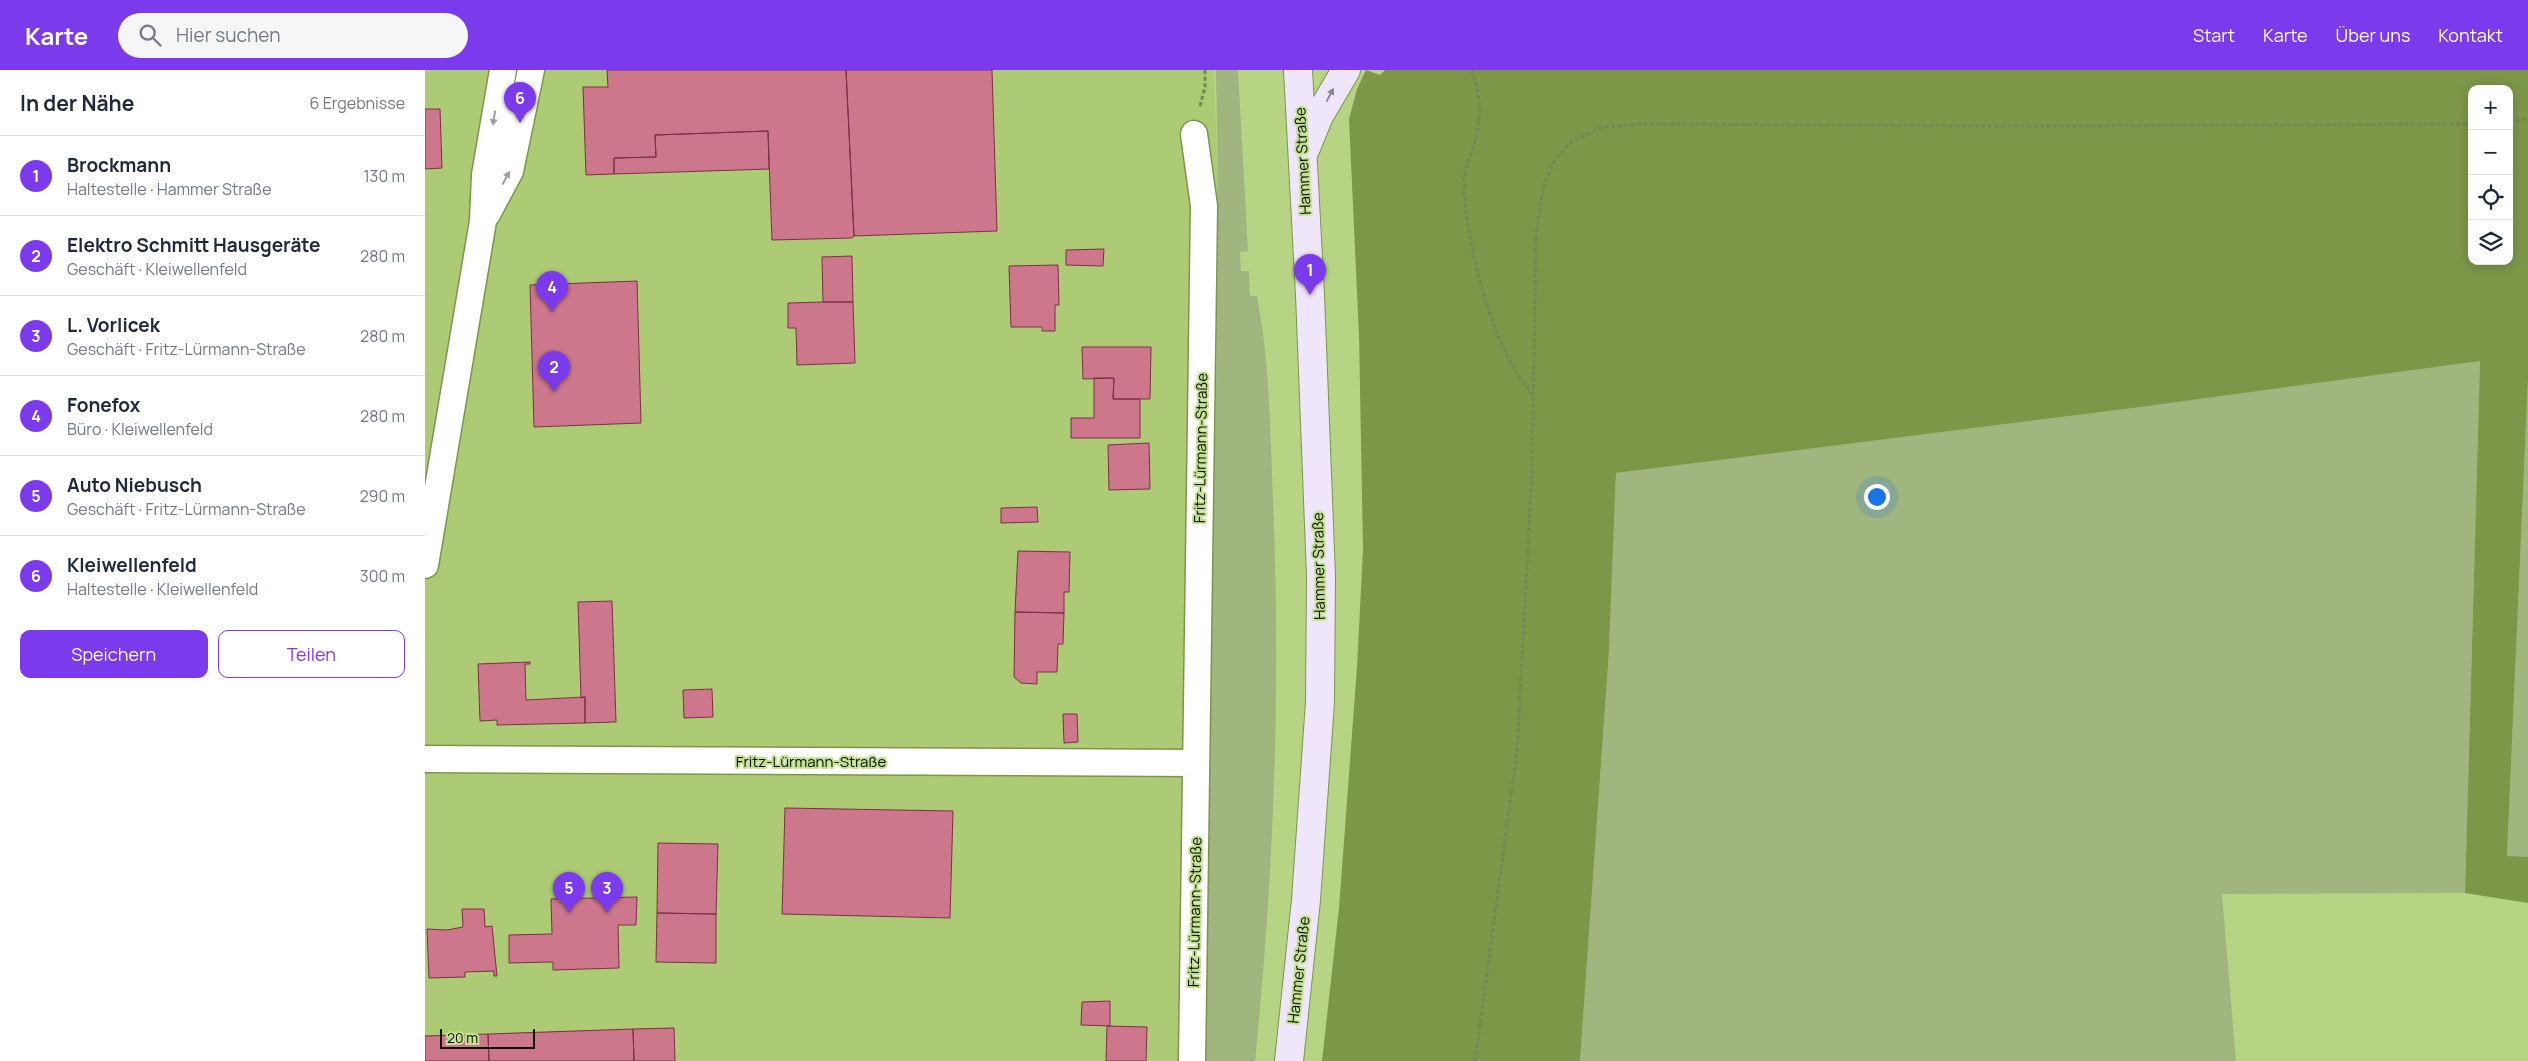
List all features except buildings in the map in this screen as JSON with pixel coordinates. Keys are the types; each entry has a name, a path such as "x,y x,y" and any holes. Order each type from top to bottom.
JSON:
{"main road":[{"name":"Hammer Straße","path":"1289,1061 1307,900 1320,702 1321,576 1298,70"},
{"path":"1303,154 1319,116 1346,70"}],"street":[{"path":"425,565 436,436 483,221 485,175 503,70"},
{"path":"483,221 510,171 531,70"},
{"name":"Fritz-Lürmann-Straße","path":"1192,1061 1204,206 1194,134"},
{"name":"Fritz-Lürmann-Straße","path":"425,759 1196,763"}],"path":[{"path":"1194,134 1205,87 1205,70"},
{"path":"1472,70 1479,92 1481,117 1463,178 1470,246 1486,302 1501,342 1521,383 1533,394"},
{"path":"2513,121 2528,119"},
{"path":"1475,1061 1517,752 1532,472 1536,236 1543,188 1555,160 1572,141 1603,127 1642,124 2015,126 2468,124"}],"shaded area":[{"path":"425,70 1214,70 1218,200 1209,762 1201,1061 425,1061"},
{"path":"1216,70 1238,70 1248,251 1240,252 1241,271 1249,271 1250,296 1257,296 1265,346 1269,397 1275,569 1276,710 1267,921 1255,1061 1203,1061 1217,312"},
{"path":"1366,70 1380,75 1385,70 2528,70 2528,379 2507,856 2528,857 2528,903 2465,893 2480,361 2141,407 1616,473 1609,651 1580,1061 1322,1061 1339,908 1357,667 1363,549 1359,335 1349,119 1357,89"},
{"path":"2480,361 2465,893 2222,894 2236,1061 1580,1061 1609,651 1616,473 2141,407"},
{"path":"2528,379 2528,857 2507,857"}],"place":[{"name":"Kleiwellenfeld","path":"520,123"},
{"name":"Brockmann","path":"1310,295"},
{"name":"Fonefox","path":"552,312"},
{"name":"Elektro Schmitt Hausgeräte","path":"554,392"},
{"name":"Auto Niebusch","path":"569,913"},
{"name":"L. Vorlicek","path":"607,913"}]}
